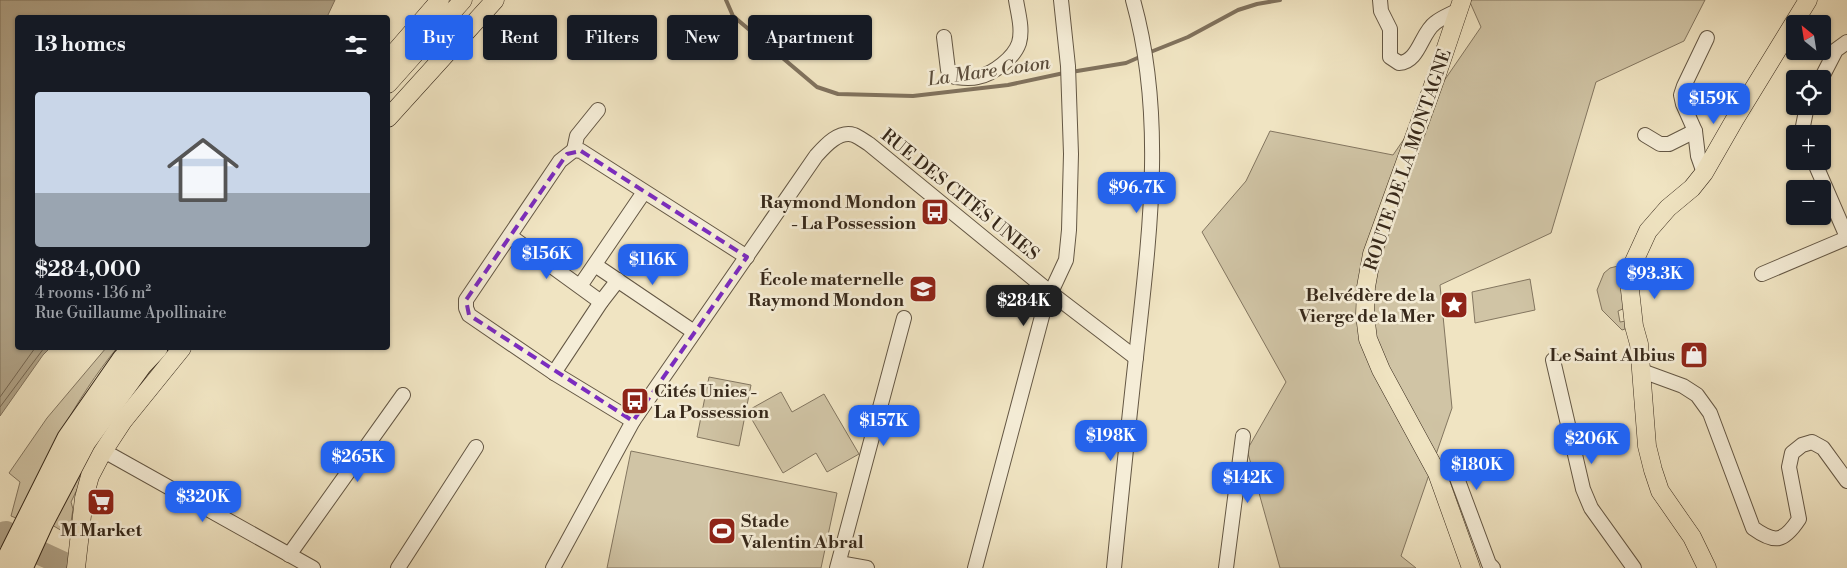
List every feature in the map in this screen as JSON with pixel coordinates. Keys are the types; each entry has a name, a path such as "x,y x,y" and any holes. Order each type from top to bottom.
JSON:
{"highway":[{"path":"22,568 36,519 68,438 131,350"},
{"path":"3,568 69,472 85,442 141,366 155,350"}],"main road":[{"path":"390,58 440,0"},
{"path":"390,82 463,0"},
{"path":"390,116 495,0"},
{"path":"1708,568 1692,537 1660,491 1647,446 1639,344 1638,254 1648,230 1668,208 1692,188 1704,173 1808,0"},
{"name":"ROUTE DE LA MONTAGNE","path":"1461,5 1372,254 1365,299 1365,315 1368,339 1381,370 1437,473 1471,568"},
{"path":"76,568 85,491 90,476 102,453 123,421 180,350"}],"street":[{"path":"944,37 948,70 955,77 979,77 988,73 1009,58 1019,44 1020,30 1016,0"},
{"path":"975,568 1045,305 1066,260 1069,230 1071,154 1068,66 1061,0"},
{"path":"1114,568 1152,208 1153,138 1140,25 1133,0"},
{"path":"1380,0 1381,11 1390,29 1390,57 1398,63 1406,62 1415,54 1434,23 1461,5"},
{"path":"1704,173 1698,156 1695,131 1681,95 1707,38"},
{"path":"1826,70 1836,50 1847,42"},
{"path":"598,110 577,136 574,150 560,160 466,300 466,308 469,315 554,373 632,421"},
{"path":"1645,135 1660,144 1669,144 1695,131"},
{"name":"RUE DES CITÉS UNIES","path":"747,257 816,156 839,137 846,134 854,135 881,154 1051,293 1136,358"},
{"path":"553,568 632,421 747,257 587,154 574,150"},
{"path":"1762,274 1847,238 1818,170"},
{"path":"580,286 644,192"},
{"path":"510,236 600,302"},
{"path":"596,265 694,332"},
{"path":"554,373 600,302 618,280"},
{"path":"867,568 838,565 904,318"},
{"path":"1553,360 1583,489 1591,508 1634,568"},
{"path":"1642,371 1683,386 1696,395 1710,413 1753,528 1765,536 1777,539 1790,532 1799,519 1789,467 1792,453 1802,445 1812,442 1823,448 1847,481"},
{"path":"289,555 404,395"},
{"path":"1226,568 1243,436"},
{"path":"398,568 476,447"},
{"path":"102,453 111,455 313,568"},
{"path":"1437,473 1448,467 1454,470 1479,538 1493,568"}],"highlighted area":[{"path":"581,151 747,257 633,421 469,315 466,300 567,154"}],"shaded area":[{"path":"1469,0 1705,0 1684,41 1596,82 1551,233 1440,285 1452,408 1401,556 1416,568 1280,568 1247,450 1286,382 1202,232 1246,181 1270,131 1393,155 1481,27"},
{"path":"1622,265 1625,308 1618,311 1620,322 1626,321 1625,329 1622,330 1602,310 1597,290 1604,273 1610,268"},
{"path":"1530,279 1535,310 1475,323 1472,292"},
{"path":"104,350 116,350 74,409 16,518 11,516 20,482 9,473 47,418"},
{"path":"709,377 751,385 739,446 697,437"},
{"path":"781,392 792,412 824,394 859,454 827,472 816,453 783,473 747,411"},
{"name":"Stade Valentin Abral","path":"631,451 837,493 821,568 607,568"},
{"path":"83,470 86,471 71,502 73,509 69,535 52,525"}],"water":[{"path":"0,0 335,0 328,15 15,15 15,350 48,350 0,416"}],"waterway":[{"name":"La Mare Coton","path":"726,0 733,16 817,87 838,94 913,96 1008,85 1064,73"},
{"name":"La Mare Coton","path":"1148,53 1188,37 1238,10 1280,0"},
{"name":"La Mare Coton","path":"1071,72 1126,63 1142,56"},
{"path":"0,535 6,533"},
{"path":"40,553 66,565"}],"place":[{"name":"Raymond Mondon - La Possession","path":"935,212"},
{"name":"École maternelle Raymond Mondon","path":"923,289"},
{"name":"Belvédère de la Vierge de la Mer","path":"1454,305"},
{"name":"Le Saint Albius","path":"1694,355"},
{"name":"Cités Unies - La Possession","path":"635,401"},
{"name":"M Market","path":"101,502"},
{"name":"Stade Valentin Abral","path":"722,531"}]}
